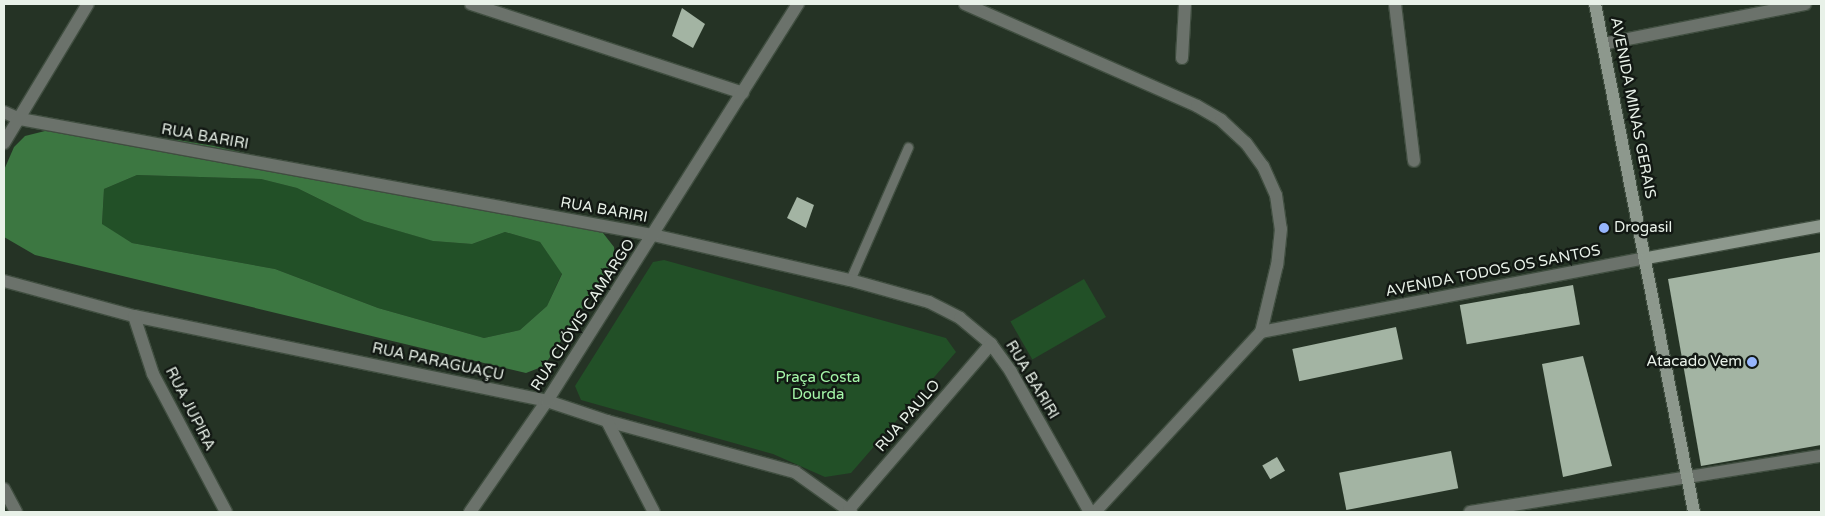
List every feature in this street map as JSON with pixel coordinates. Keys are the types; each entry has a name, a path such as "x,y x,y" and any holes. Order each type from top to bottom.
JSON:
{"street":[{"path":"4,143 88,4"},
{"path":"471,4 743,93"},
{"name":"RUA CLÓVIS CAMARGO","path":"470,512 547,401 798,4"},
{"path":"965,4 1197,106 1233,129 1246,143 1263,166 1276,195 1281,229 1277,265 1260,332 1095,512"},
{"path":"1182,58 1185,4"},
{"path":"1395,4 1414,161"},
{"name":"AVENIDA MINAS GERAIS","path":"1595,4 1647,258 1694,512"},
{"path":"1603,44 1752,9 1805,4"},
{"name":"RUA BARIRI","path":"4,112 20,119 653,235 850,280 929,302 960,318 991,344 1011,372 1090,512"},
{"name":"AVENIDA TODOS OS SANTOS","path":"1260,332 1821,226"},
{"name":"RUA PARAGUAÇU","path":"4,281 134,316 547,401 607,421 794,472 850,511"},
{"name":"RUA JUPIRA","path":"134,316 153,374 226,512"},
{"name":"RUA PAULO","path":"850,511 991,344"},
{"path":"607,421 654,512"},
{"path":"1470,512 1821,456"},
{"path":"4,488 16,512"}],"lane":[{"path":"850,280 908,147"}],"green space":[{"path":"45,131 178,140 214,146 603,233 614,247 615,260 544,366 526,373 35,255 4,237 4,170 14,147 25,136","holes":["137,175 261,179 297,188 364,221 433,241 472,244 505,232 540,242 562,274 547,306 520,330 484,338 378,308 275,269 132,243 102,224 104,189"]},
{"path":"137,175 261,179 297,188 364,221 434,241 472,244 505,232 540,242 562,273 547,306 520,330 484,338 378,308 275,269 132,243 102,225 104,189"},
{"name":"Praça Costa Dourda","path":"664,260 946,338 956,352 851,473 825,477 773,454 581,400 575,386 653,262"},
{"path":"1084,279 1106,317 1032,360 1010,322"}],"building":[{"path":"682,8 705,24 693,48 672,36"},
{"path":"797,197 814,205 806,228 787,218"},
{"name":"Atacado Vem","path":"1821,252 1821,445 1701,466 1668,279"},
{"path":"1573,285 1580,324 1467,344 1460,305"},
{"path":"1396,327 1403,359 1299,381 1292,349"},
{"path":"1583,356 1612,466 1563,477 1542,364"},
{"path":"1451,451 1458,488 1346,510 1339,473"},
{"path":"1277,457 1285,471 1270,479 1262,466"}],"place":[{"name":"Drogasil","path":"1604,228"},
{"name":"Atacado Vem","path":"1752,362"}]}
